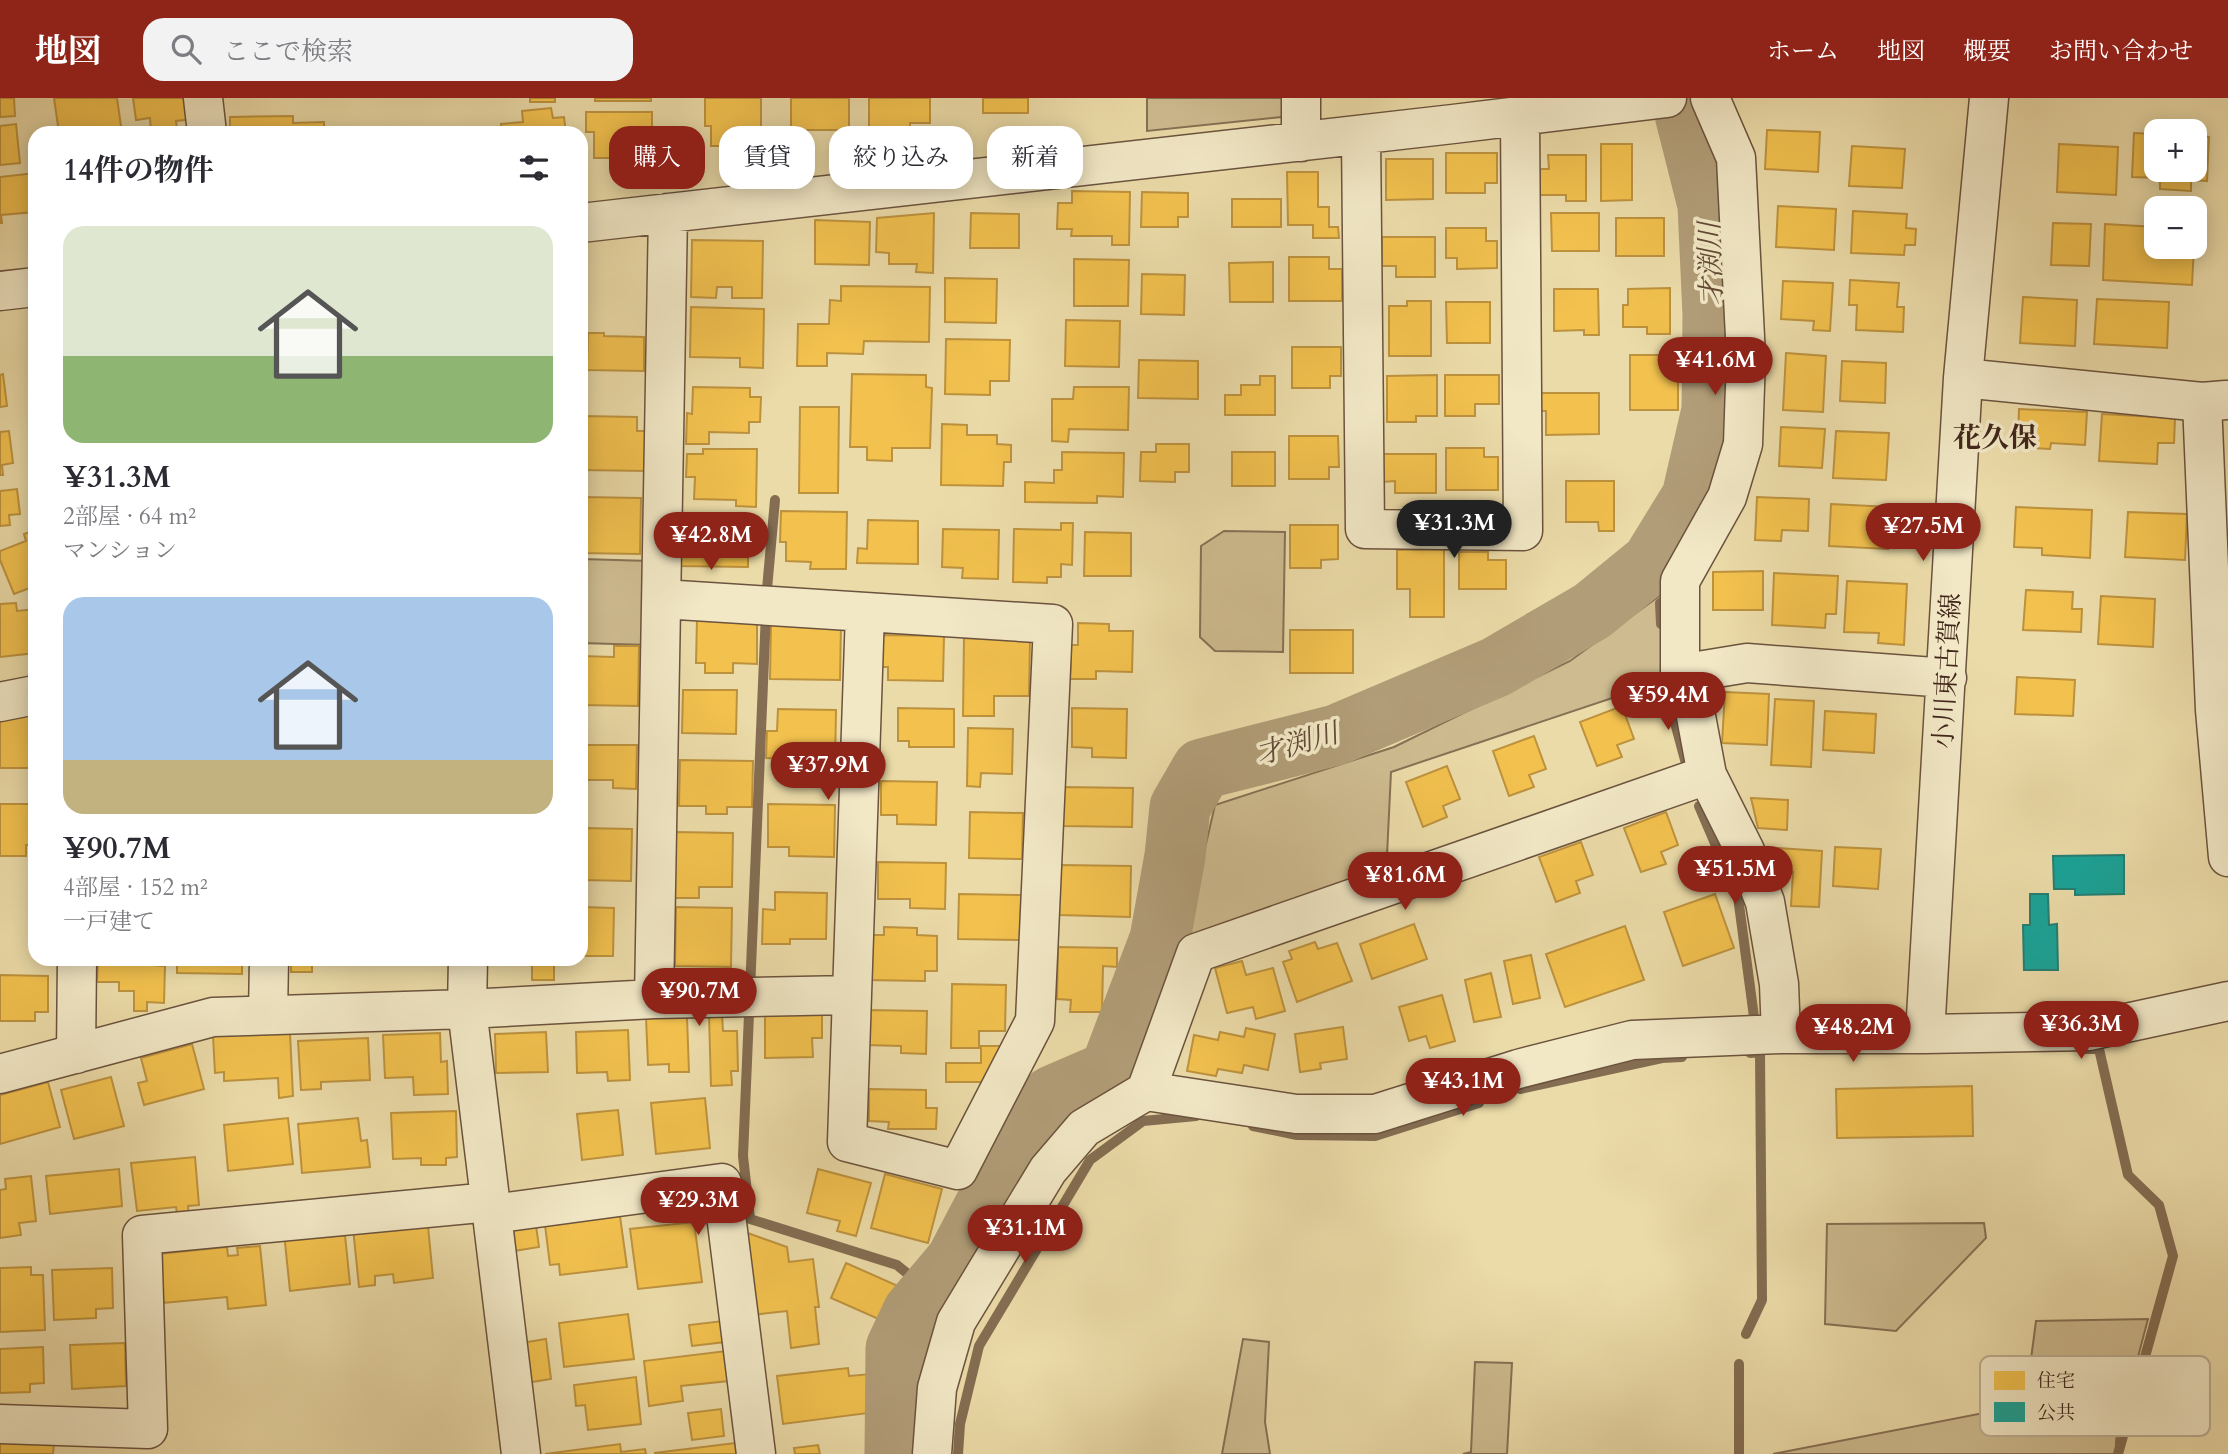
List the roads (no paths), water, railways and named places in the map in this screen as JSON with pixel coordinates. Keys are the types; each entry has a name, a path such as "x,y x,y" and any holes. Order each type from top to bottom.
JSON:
{"street":[{"path":"203,98 206,126"},
{"path":"1301,98 1301,142"},
{"path":"1710,98 1736,158 1746,357 1743,444 1727,497 1680,581 1680,674 1695,711 1707,775 1745,851 1765,902 1779,984 1781,1034"},
{"name":"小川東古賀線","path":"1924,1034 1963,377 1989,98"},
{"path":"588,222 1361,135 1453,111 1541,109 1660,99"},
{"path":"1361,135 1365,529 1523,531 1541,109"},
{"path":"654,999 668,213"},
{"path":"0,291 28,289"},
{"path":"1963,377 2215,401 2215,710 2228,857"},
{"path":"662,599 1054,624 1035,1021 958,1170 847,1142 865,612"},
{"path":"1680,674 1747,663 1947,678"},
{"path":"0,702 28,696"},
{"path":"932,1454 937,1388 956,1322 1048,1170 1084,1128 1146,1091 1196,953 1707,775"},
{"path":"76,1054 77,966"},
{"path":"268,1015 269,966"},
{"path":"468,966 467,1009 521,1454"},
{"path":"0,1074 213,1017 467,1009 654,999 851,995"},
{"path":"1146,1091 1296,1114 1375,1114 1518,1069 1632,1040 1781,1034 2088,1031 2228,1001"},
{"path":"0,1424 148,1429 142,1235 491,1208 722,1183 756,1454"}],"waterway":[{"name":"才渕川","path":"895,1454 896,1348 913,1312 956,1261 1027,1126 1052,1096 1110,1071 1160,939 1175,856 1180,807 1202,769 1336,735 1496,667 1592,611 1652,562 1692,497 1712,410 1713,315 1708,205 1681,98"},
{"path":"775,500 767,589 743,1156 750,1219 897,1265 930,1292"},
{"path":"1660,603 1661,624"},
{"path":"1664,682 1685,760"},
{"path":"1699,806 1738,897 1754,1017"},
{"path":"2085,1049 2099,1049 2128,1175 2159,1205 2173,1256 2145,1356"},
{"path":"1746,1334 1762,1300 1760,1052 1750,1053"},
{"path":"1520,1089 1662,1058 1682,1057"},
{"path":"1253,1126 1297,1135 1375,1136 1479,1103"},
{"path":"958,1454 960,1424 979,1346 1090,1160 1143,1121 1196,1116"},
{"path":"1739,1364 1739,1454"},
{"path":"2118,1454 2123,1436"}],"district":[{"name":"花久保","path":"1995,438"}]}
